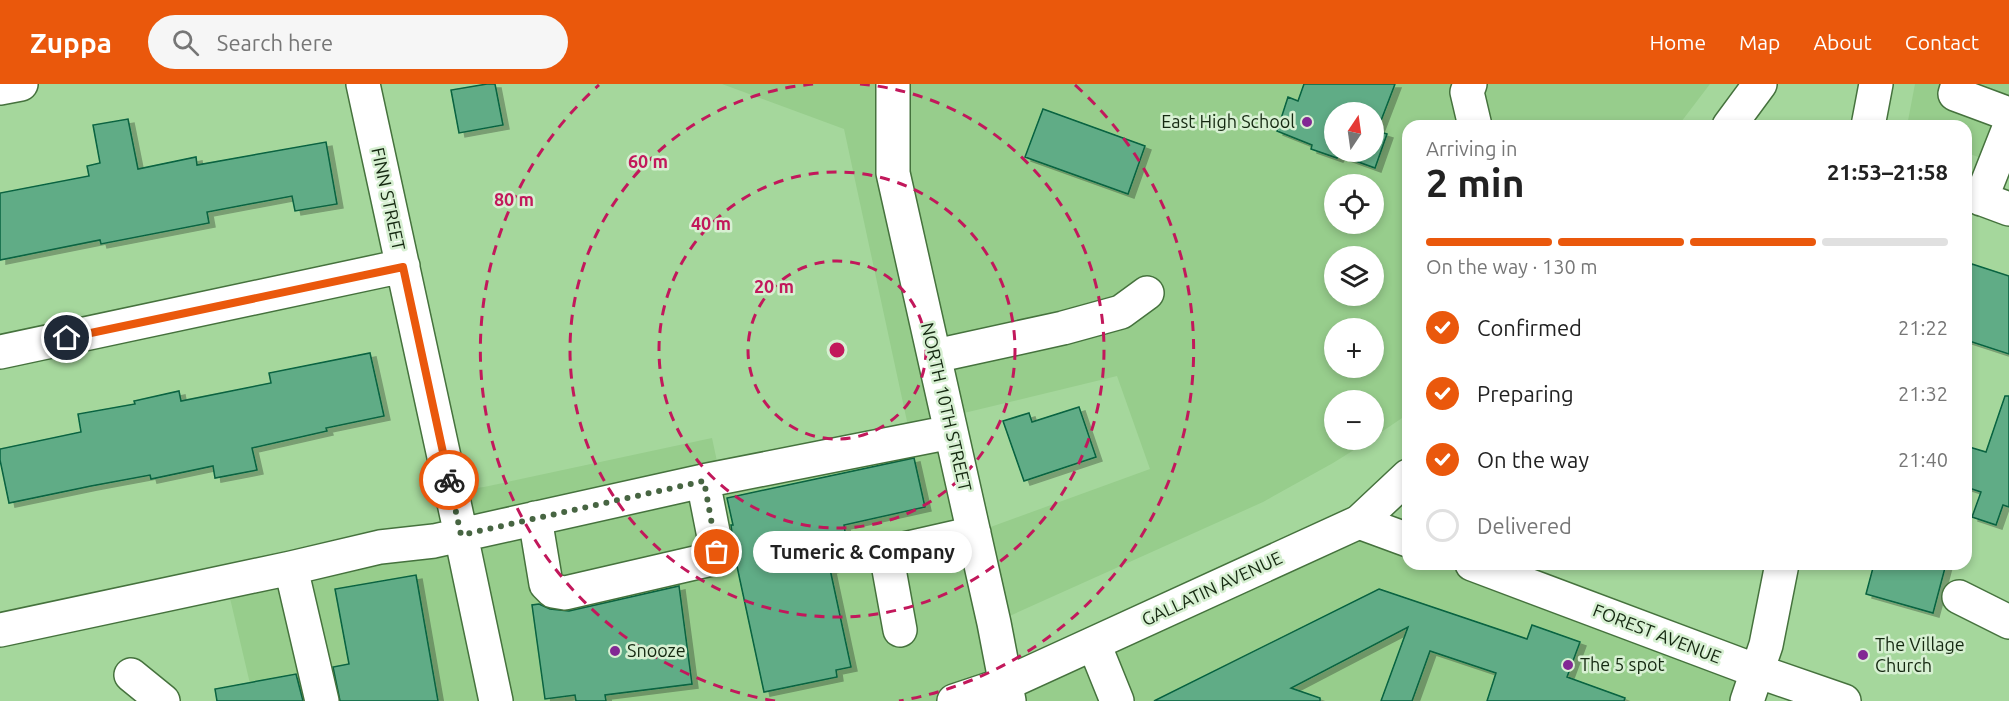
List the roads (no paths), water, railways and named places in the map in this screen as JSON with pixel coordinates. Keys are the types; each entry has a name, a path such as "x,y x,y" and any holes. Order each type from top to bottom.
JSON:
{"street":[{"path":"0,88 21,84"},
{"name":"FINN STREET","path":"363,84 495,701"},
{"name":"NORTH 10TH STREET","path":"893,84 891,129 893,173 994,623 1007,693"},
{"path":"1470,84 1467,92 1473,120"},
{"path":"1733,120 1760,84"},
{"path":"1869,120 1876,84"},
{"path":"1958,84 1955,94 2009,114"},
{"path":"1986,200 2009,128"},
{"path":"0,352 403,267"},
{"path":"935,356 1063,328 1121,312 1147,293"},
{"path":"0,630 380,547 434,541 704,481 951,432"},
{"path":"535,518 546,584 553,591 565,593 712,559 717,552 704,481"},
{"name":"GALLATIN AVENUE","path":"954,701 1007,693 1094,644 1359,522 1402,482"},
{"path":"1359,522 1402,538"},
{"path":"900,630 886,553 974,533"},
{"path":"291,568 322,701"},
{"name":"FOREST AVENUE","path":"1486,570 1752,686 1844,701"},
{"path":"1752,686 1766,645 1781,570"},
{"path":"1959,597 2009,622"},
{"path":"1094,644 1117,701"},
{"path":"131,675 163,701"}],"place":[{"name":"East High School","path":"1307,122"},
{"name":"Tumeric & Company","path":"717,552"},
{"name":"Snooze","path":"615,651"},
{"name":"The Village Church","path":"1863,655"},
{"name":"The 5 spot","path":"1568,665"}]}
